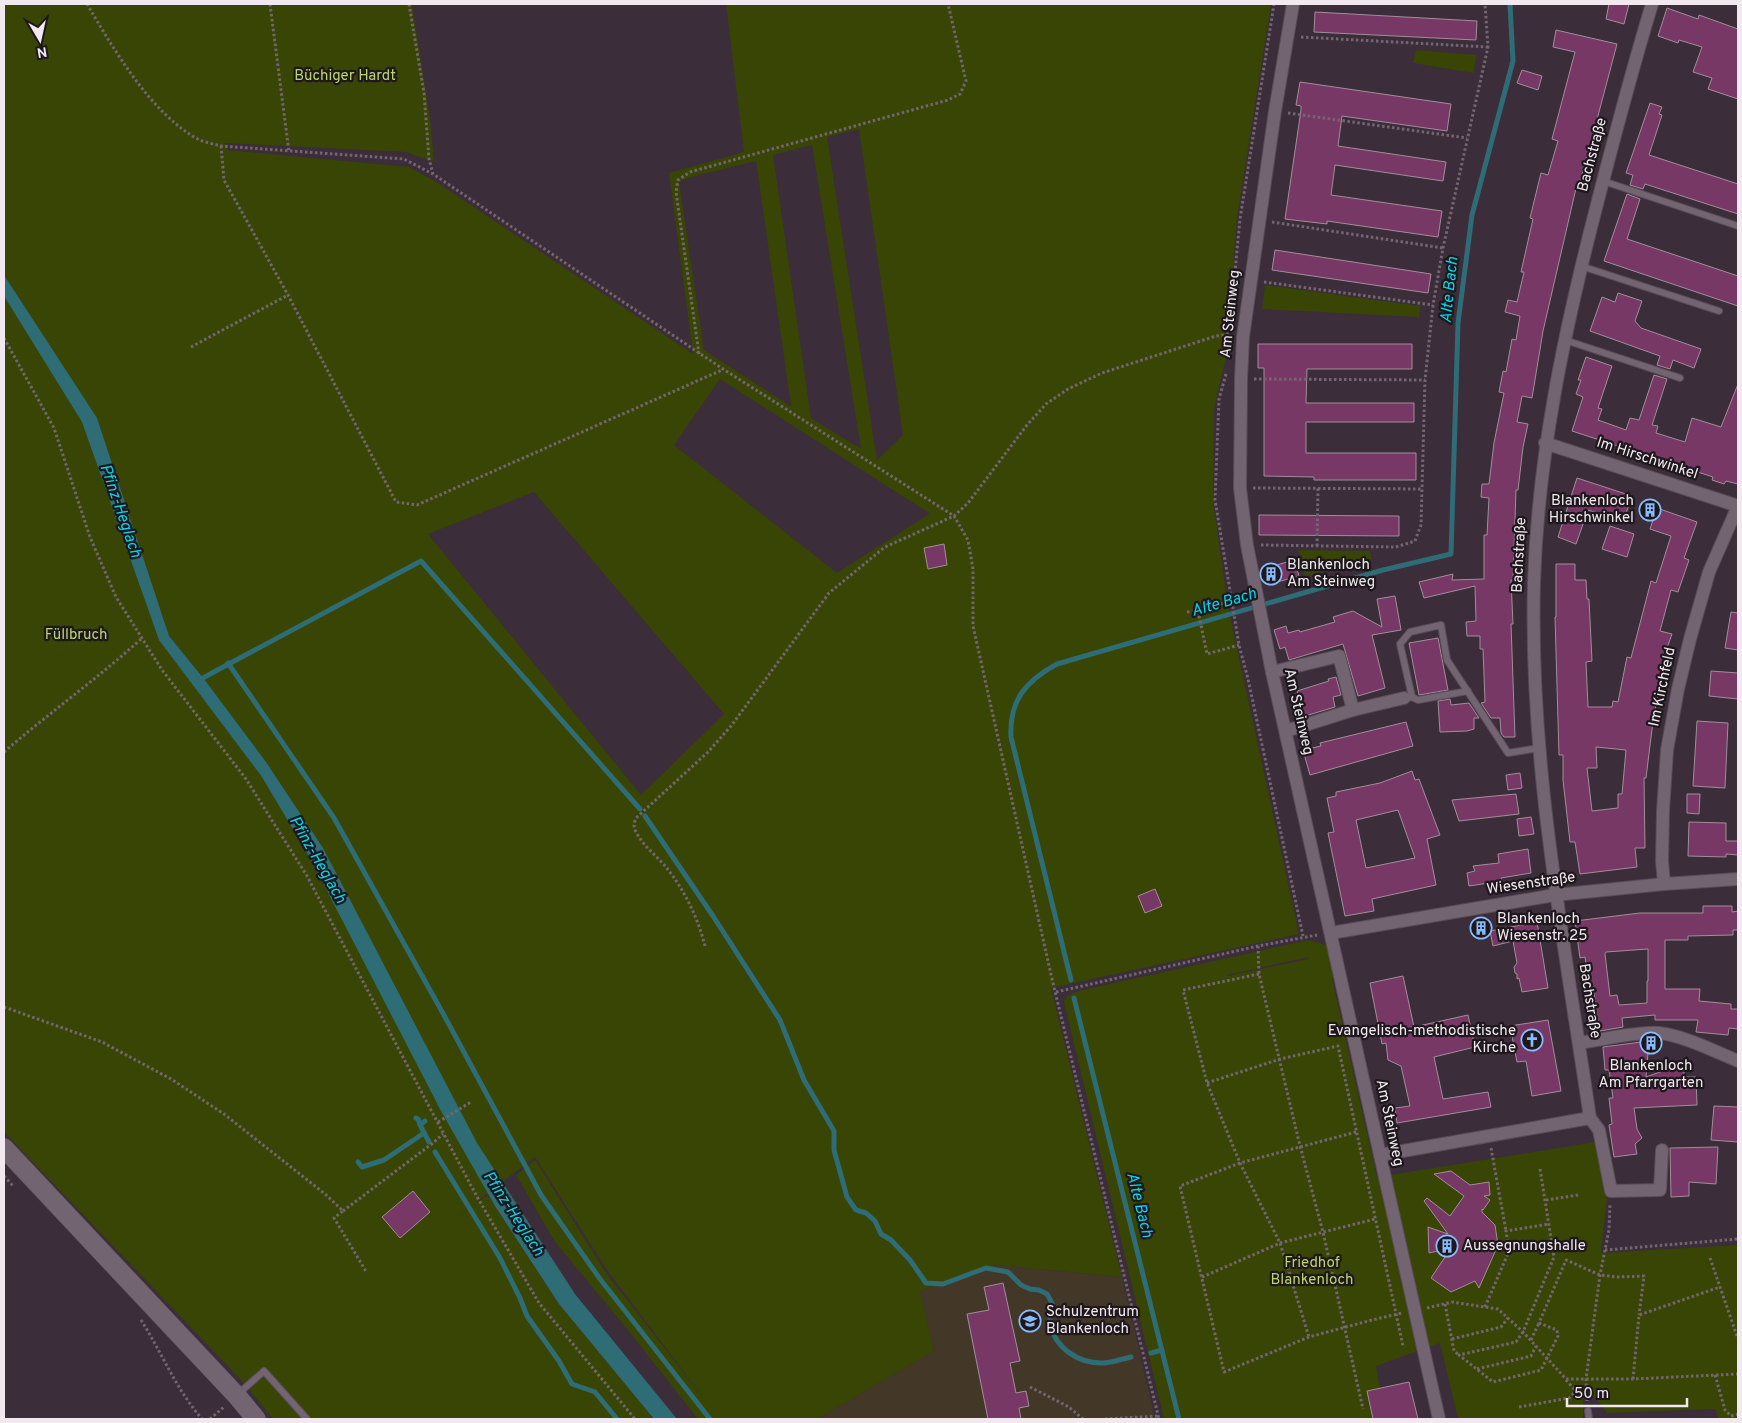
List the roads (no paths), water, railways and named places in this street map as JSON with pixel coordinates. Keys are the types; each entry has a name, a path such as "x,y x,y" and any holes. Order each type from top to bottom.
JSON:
{"main road":[{"path":"4,1148 237,1396 256,1419"}],"street":[{"name":"Am Steinweg","path":"1293,4 1259,220 1243,337 1240,488 1246,545 1272,672 1439,1419"},
{"name":"Bachstraße","path":"1652,4 1630,77 1603,181 1581,266 1565,340 1546,443 1534,588 1536,715 1555,895 1590,1118 1599,1130 1611,1191 1660,1190 1662,1150"},
{"name":"Im Hirschwinkel","path":"1546,443 1738,506"},
{"name":"Im Kirchfeld","path":"1664,884 1662,811 1666,750 1676,698 1690,638 1709,572 1738,506"},
{"path":"1272,672 1339,656 1353,710"},
{"path":"1286,731 1353,710 1408,698"},
{"name":"Wiesenstraße","path":"1331,933 1555,895 1738,879"},
{"path":"1579,1043 1658,1033 1671,1035 1738,1061"},
{"path":"1380,1155 1590,1118"}],"lane":[{"path":"1603,181 1738,226"},
{"path":"1581,266 1719,311"},
{"path":"1565,340 1680,378"},
{"path":"1468,691 1418,700 1408,698 1400,644 1410,632 1441,625 1448,660 1508,752 1539,748"},
{"path":"237,1396 264,1371 307,1419"},
{"path":"1588,1411 1589,1419"}],"water":[{"name":"Pfinz-Heglach","path":"4,275 97,418 169,636 204,679 266,762 323,848 477,1143 575,1294 677,1419 654,1419 559,1304 495,1206 441,1111 310,858 262,777 159,640 82,422 4,296"}],"waterway":[{"name":"Alte Bach","path":"1071,980 1011,737 1013,712 1028,685 1036,677 1057,664 1383,570 1451,554 1458,323 1472,215 1513,61 1510,4"},
{"path":"199,680 421,561 640,809"},
{"path":"228,663 334,818 445,1017 541,1195 600,1279 710,1419"},
{"path":"645,816 713,916 780,1020 804,1080 834,1131 834,1150 847,1197 856,1210 866,1213 875,1221 881,1234 891,1240 910,1260 926,1283 943,1284 986,1268 1008,1272 1021,1285 1047,1294 1052,1303 1050,1312 1052,1331 1062,1347 1069,1353 1095,1363 1107,1363 1131,1357"},
{"name":"Alte Bach","path":"1074,998 1179,1419"},
{"path":"416,1118 420,1125"},
{"path":"425,1121 420,1125 429,1142"},
{"path":"358,1162 362,1167 384,1160 424,1133"},
{"path":"435,1152 500,1258 527,1316 559,1361 572,1384 595,1392 617,1419"},
{"path":"1151,1353 1162,1350"}],"place":[{"name":"Blankenloch Hirschwinkel","path":"1650,510"},
{"name":"Blankenloch Am Steinweg","path":"1271,574"},
{"name":"Blankenloch Wiesenstr. 25","path":"1481,928"},
{"name":"Evangelisch-methodistische Kirche","path":"1532,1040"},
{"name":"Blankenloch Am Pfarrgarten","path":"1651,1043"},
{"name":"Aussegnungshalle","path":"1447,1246"},
{"name":"Schulzentrum Blankenloch","path":"1030,1321"}],"park label":[{"name":"Büchiger Hardt","path":"345,76"},
{"name":"Füllbruch","path":"76,635"},
{"name":"Friedhof Blankenloch","path":"1312,1272"}]}
